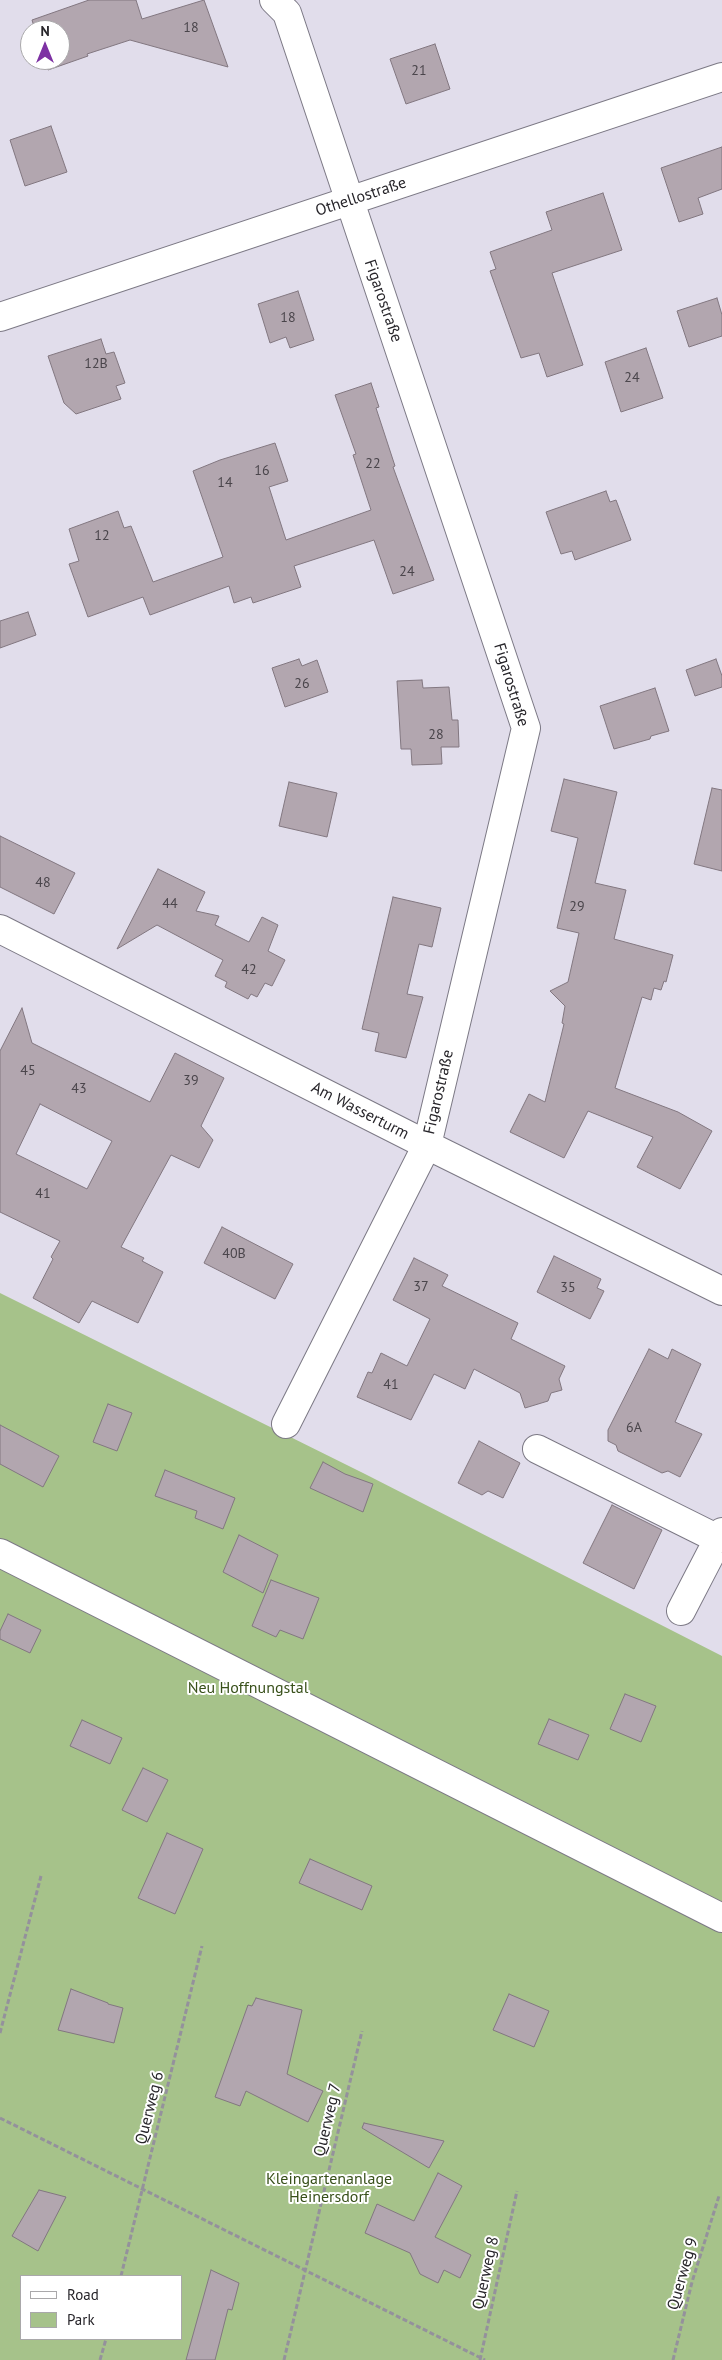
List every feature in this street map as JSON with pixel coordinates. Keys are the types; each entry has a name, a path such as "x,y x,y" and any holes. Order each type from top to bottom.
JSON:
{"street":[{"name":"Figarostraße","path":"274,0 287,13 526,728 427,1145 286,1424"},
{"name":"Othellostraße","path":"0,317 722,77"},
{"name":"Am Wasserturm","path":"0,929 427,1145 722,1291"},
{"path":"537,1449 720,1535 681,1610"},
{"path":"0,1553 722,1918"}],"path":[{"path":"0,2033 40,1876"},
{"name":"Querweg 6","path":"121,2275 202,1946"},
{"name":"Querweg 7","path":"284,2360 362,2031"},
{"path":"0,2118 485,2360"},
{"name":"Querweg 8","path":"480,2359 517,2191"},
{"name":"Querweg 9","path":"673,2360 692,2282 719,2196"},
{"path":"100,2360 106,2340"}],"green space":[{"name":"Neu Hoffnungstal","path":"0,1293 365,1474 722,1656 722,2360 0,2360"}],"building":[{"path":"89,0 136,0 142,19 204,0 228,67 130,40 87,54 88,56 70,62 70,20 32,20"},
{"path":"435,44 450,89 406,104 390,59"},
{"path":"51,126 67,172 25,186 10,140"},
{"path":"722,147 722,189 698,198 703,214 679,222 661,168"},
{"path":"603,193 622,250 552,273 583,365 547,377 539,353 521,358 490,271 496,269 490,252 552,230 546,212"},
{"path":"298,291 314,340 290,348 286,337 270,343 258,304"},
{"path":"717,298 722,315 722,336 689,347 677,311"},
{"path":"101,339 106,354 114,352 125,383 116,386 121,399 76,414 64,403 48,356"},
{"path":"646,348 663,398 621,412 605,362"},
{"path":"371,383 379,407 376,408 395,466 393,467 434,580 393,594 374,540 294,566 301,587 253,603 251,597 234,603 229,586 150,615 143,597 88,617 69,564 79,561 69,529 118,511 124,528 131,526 153,582 223,557 193,471 220,460 275,443 288,481 269,487 286,540 371,510 353,455 356,454 335,395"},
{"path":"606,491 610,502 616,500 631,540 575,560 572,551 561,554 546,512"},
{"path":"28,612 36,635 0,648 0,621"},
{"path":"299,659 302,666 317,660 328,692 285,707 272,668"},
{"path":"716,659 722,676 722,687 695,696 686,670"},
{"path":"422,680 423,688 449,687 452,720 458,720 459,747 441,747 442,764 412,765 411,749 401,749 397,681"},
{"path":"655,688 669,731 651,736 650,739 614,749 600,706"},
{"path":"564,779 617,792 595,883 626,890 614,939 673,955 666,982 664,981 661,990 654,988 651,1000 642,997 615,1088 678,1112 712,1131 680,1189 637,1167 653,1137 588,1111 564,1158 510,1132 529,1094 545,1102 564,1024 562,1023 565,1006 550,991 568,982 579,933 557,928 578,838 551,831"},
{"path":"289,782 337,793 327,837 279,826"},
{"path":"712,788 722,790 722,871 694,864"},
{"path":"0,836 75,873 54,914 0,887"},
{"path":"158,869 205,892 196,911 219,916 215,925 249,942 262,917 278,925 268,951 285,960 272,986 265,983 257,997 251,994 248,999 225,987 227,982 215,976 223,960 157,925 117,949"},
{"path":"393,897 441,908 432,947 419,944 407,994 423,997 406,1058 375,1051 379,1033 362,1029"},
{"path":"22,1008 32,1043 150,1102 175,1053 224,1078 201,1126 213,1140 199,1168 171,1155 121,1247 144,1258 142,1261 163,1272 138,1323 92,1301 79,1323 33,1298 60,1241 0,1212 0,1051","holes":["40,1104 112,1141 87,1189 16,1154"]},
{"path":"222,1227 293,1264 275,1299 204,1263"},
{"path":"554,1256 601,1279 597,1288 604,1291 590,1319 537,1292"},
{"path":"414,1258 448,1275 442,1286 518,1323 511,1339 565,1366 559,1379 562,1390 551,1393 548,1401 525,1408 520,1393 474,1369 465,1389 434,1374 411,1420 357,1397 368,1372 372,1373 381,1353 407,1366 430,1319 393,1300"},
{"path":"649,1349 668,1359 672,1349 701,1364 675,1422 702,1434 680,1477 668,1471 662,1473 618,1451 616,1445 608,1441 608,1430"},
{"path":"108,1404 132,1413 117,1451 93,1442"},
{"path":"0,1425 59,1456 43,1487 0,1464"},
{"path":"479,1441 520,1463 503,1498 488,1491 482,1495 458,1483"},
{"path":"323,1462 345,1474 373,1484 363,1512 310,1488"},
{"path":"165,1470 235,1498 223,1529 195,1518 197,1511 155,1496"},
{"path":"612,1505 662,1530 634,1589 583,1563"},
{"path":"239,1535 278,1555 263,1593 223,1572"},
{"path":"271,1580 319,1598 303,1639 280,1630 276,1637 252,1626"},
{"path":"8,1614 41,1630 30,1653 0,1639 0,1631"},
{"path":"625,1694 656,1706 641,1742 610,1729"},
{"path":"549,1719 589,1735 578,1760 538,1744"},
{"path":"82,1720 122,1738 110,1764 70,1746"},
{"path":"143,1768 168,1780 147,1822 122,1810"},
{"path":"167,1833 203,1849 175,1914 138,1898"},
{"path":"310,1859 372,1886 362,1910 299,1883"},
{"path":"71,1989 123,2008 114,2043 58,2030"},
{"path":"509,1994 549,2011 534,2047 493,2030"},
{"path":"256,1998 302,2010 287,2074 323,2091 308,2122 246,2091 240,2106 215,2097 248,2005 252,2006"},
{"path":"364,2123 444,2141 429,2168 362,2128"},
{"path":"438,2173 462,2186 435,2237 471,2255 460,2278 444,2270 438,2283 420,2274 410,2253 365,2233 377,2204 414,2221"},
{"path":"39,2190 66,2197 38,2251 12,2236"},
{"path":"211,2270 239,2283 232,2310 228,2309 215,2360 186,2360"}],"park label":[{"name":"Kleingartenanlage Heinersdorf","path":"329,2188"}]}
